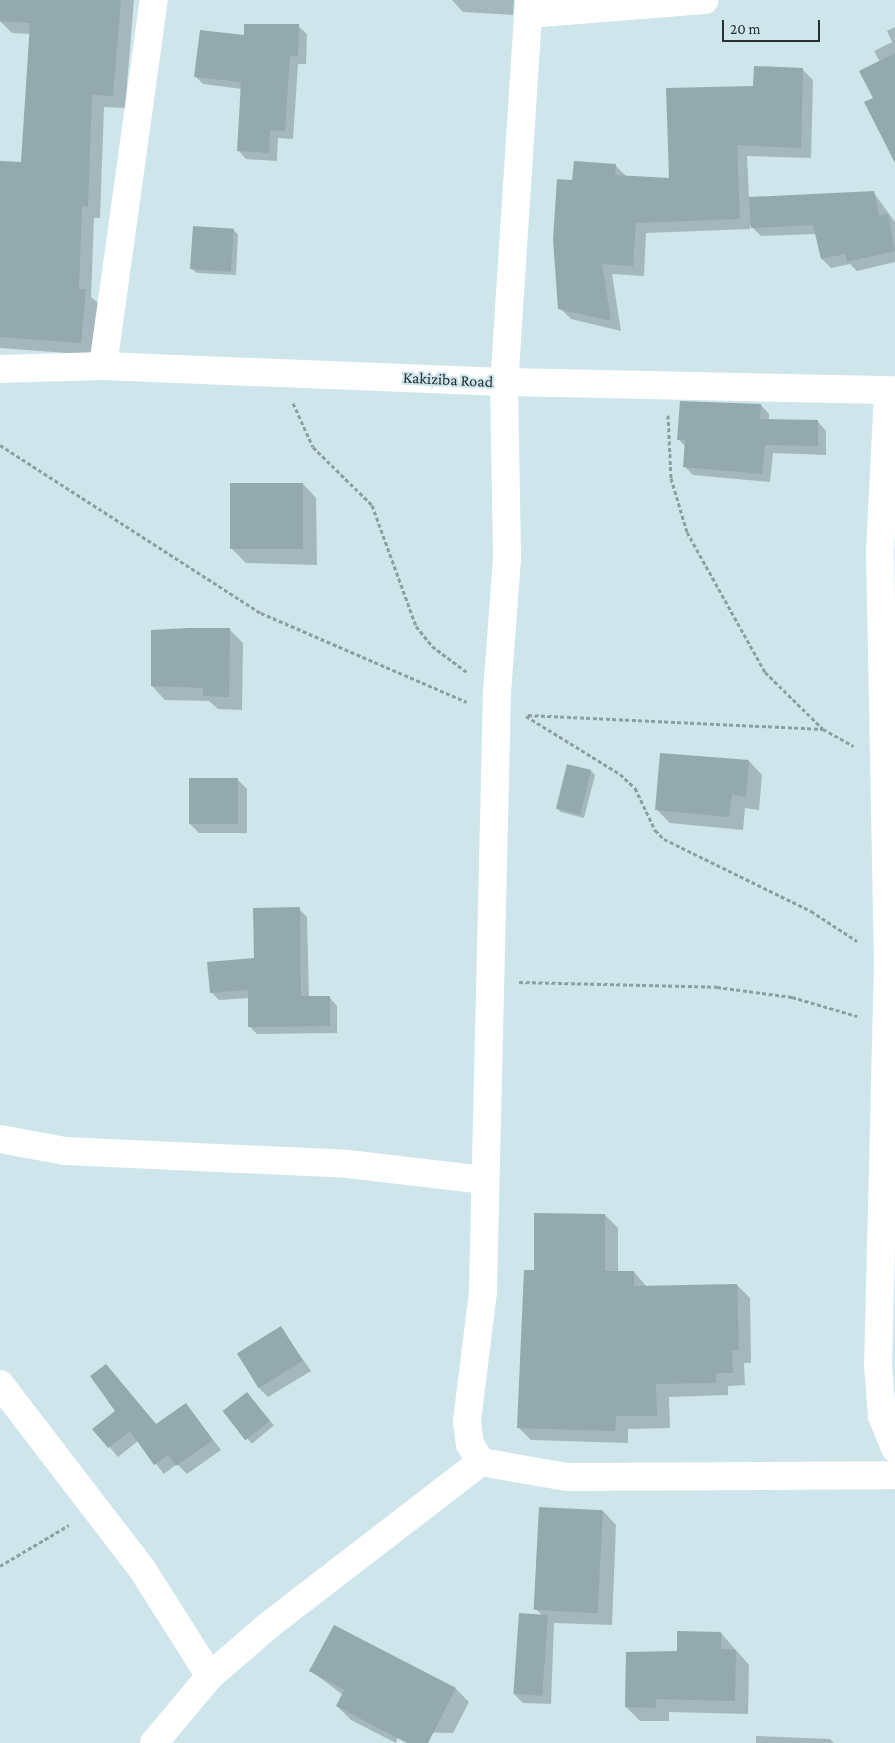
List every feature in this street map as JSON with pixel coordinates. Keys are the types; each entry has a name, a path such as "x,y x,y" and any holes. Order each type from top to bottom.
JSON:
{"street":[{"path":"103,366 154,0"},
{"path":"704,0 529,7 504,382 508,559 496,704 483,1292 467,1421 470,1444 481,1462 506,1470 567,1477 895,1475"},
{"name":"Kakiziba Road","path":"0,368 103,366 292,372 504,382 892,391"},
{"path":"892,391 880,550 882,762 890,806 890,972 885,1024 878,1364 882,1416 895,1449"},
{"path":"0,1139 65,1151 348,1164 485,1180"},
{"path":"0,1384 142,1569 210,1676"},
{"path":"162,1740 210,1676 269,1625 481,1462"}],"path":[{"path":"292,372 293,402 307,438 372,505 416,626 496,704"},
{"path":"669,387 671,478 688,532 765,672 823,730 882,762"},
{"path":"0,445 261,613 524,715 620,774 635,788 655,830 664,839 810,911 890,972"},
{"path":"524,715 823,730"},
{"path":"491,982 717,987 792,996 885,1024"},
{"path":"0,1566 95,1509"}],"building":[{"path":"0,0 121,0 113,96 92,95 88,207 82,206 79,289 86,289 81,343 0,337 0,161 21,162 30,23 0,21"},
{"path":"244,24 299,24 298,57 290,56 285,131 270,130 269,153 237,151 241,82 194,77 200,30 244,35"},
{"path":"895,53 895,163 864,102 873,98 859,71"},
{"path":"754,66 803,68 801,148 737,145 740,219 636,223 633,266 602,264 611,321 558,309 553,239 557,179 572,180 574,161 616,164 615,175 669,178 666,88 753,86"},
{"path":"874,191 879,215 888,214 895,251 847,262 845,254 821,259 813,225 751,228 749,197"},
{"path":"193,226 234,229 231,272 190,269"},
{"path":"680,401 761,404 760,419 818,420 818,446 765,445 762,474 683,467 685,440 677,440"},
{"path":"230,483 303,483 303,549 230,549"},
{"path":"230,628 229,697 203,696 203,688 151,686 151,630"},
{"path":"660,753 749,760 746,797 732,795 729,817 655,810"},
{"path":"567,764 591,770 580,815 556,809"},
{"path":"189,778 238,778 238,824 189,824"},
{"path":"300,907 301,996 330,996 330,1026 248,1027 248,990 210,993 207,962 254,958 253,908"},
{"path":"534,1213 605,1214 605,1271 634,1271 634,1286 737,1284 739,1350 732,1350 733,1373 716,1373 716,1383 656,1384 657,1416 616,1416 615,1431 517,1428 524,1270 534,1270"},
{"path":"281,1326 303,1361 259,1388 237,1354"},
{"path":"106,1364 156,1424 186,1403 213,1440 176,1466 168,1455 154,1465 130,1431 108,1448 92,1429 115,1411 90,1376"},
{"path":"247,1392 270,1421 245,1440 223,1411"},
{"path":"539,1507 603,1510 598,1613 534,1610"},
{"path":"519,1613 548,1615 542,1696 513,1694"},
{"path":"334,1625 456,1688 428,1743 407,1743 336,1706 344,1690 309,1671"},
{"path":"677,1631 721,1632 721,1649 736,1650 735,1701 656,1699 656,1708 625,1707 626,1652 677,1651"}]}
